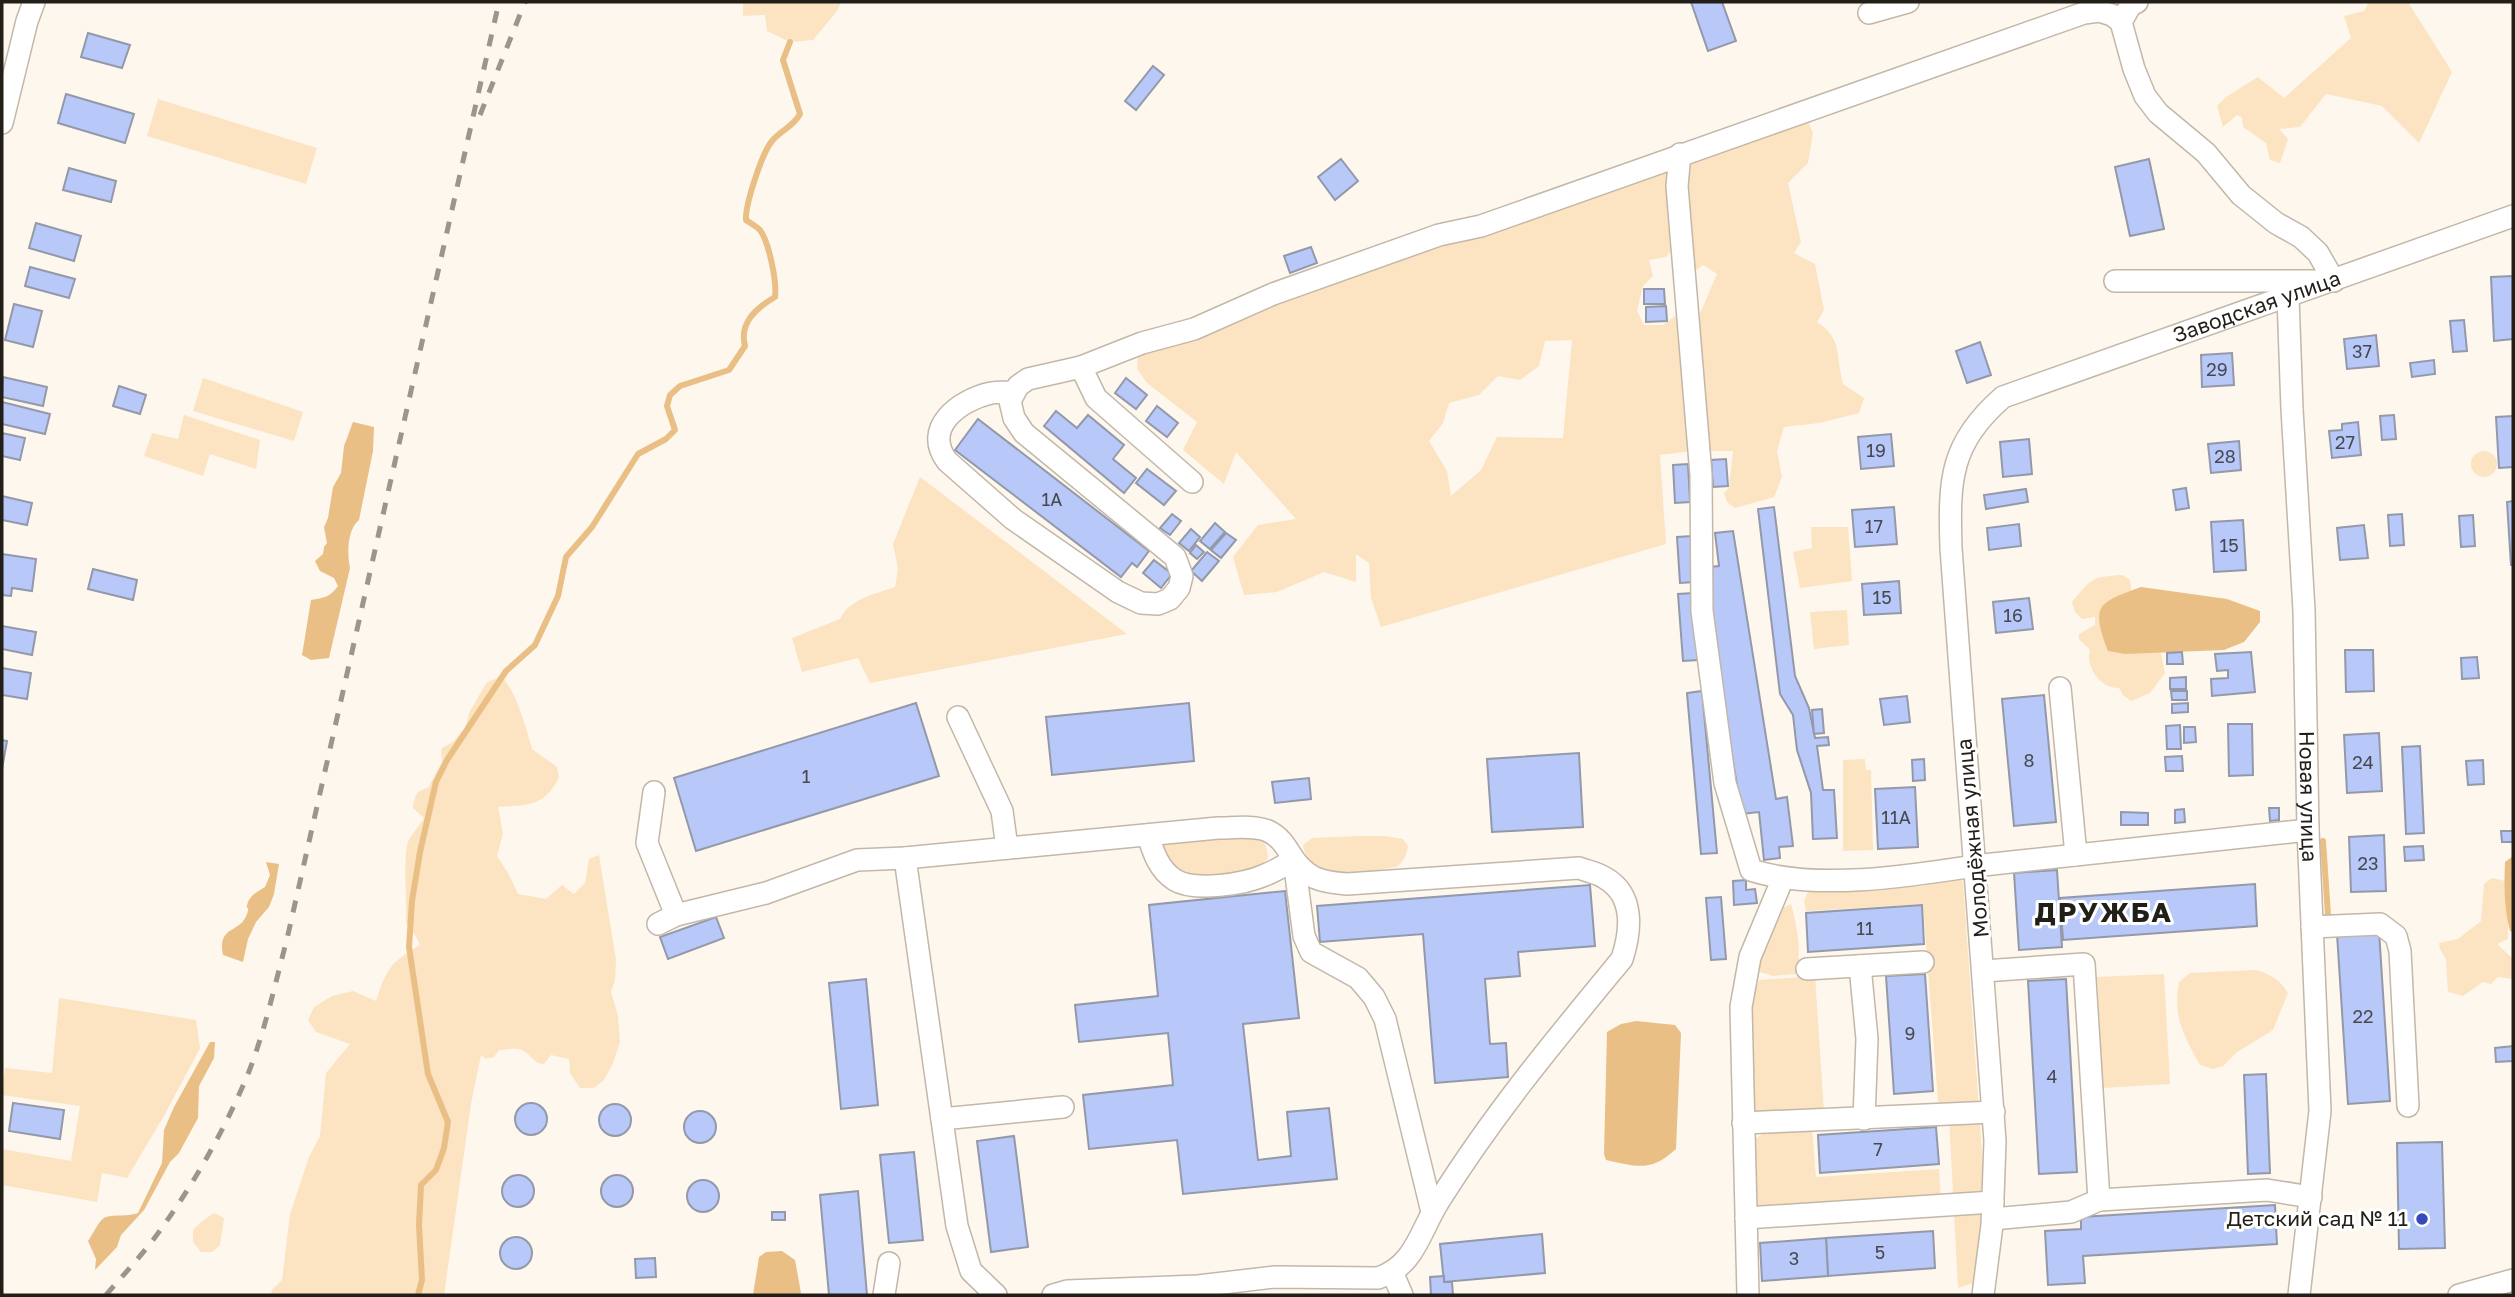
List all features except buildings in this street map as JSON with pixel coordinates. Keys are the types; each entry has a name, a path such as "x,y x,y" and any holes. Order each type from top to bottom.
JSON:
{"street":[{"path":"2,123 34,2"},
{"path":"1870,13 1908,2"},
{"path":"2121,22 2130,6 2137,2"},
{"path":"1013,392 1010,409 1024,433 1175,557 1182,576 1179,588 1170,599 1158,604 1141,603 1118,592 1013,519 943,455 939,450 939,435 944,421 953,410 970,400 992,393 1013,392 1028,379 1082,367 1142,343 1194,329 1273,294 1440,235 1481,226 2084,13 2099,11 2112,15 2121,22 2134,69 2146,96 2158,113 2206,153 2241,195 2276,223 2301,237 2318,253 2334,281 2115,281"},
{"path":"1680,154 1677,186 1701,475 1702,611 1725,783 1751,870 1810,881 1922,874 2308,830"},
{"name":"Заводская улица","path":"2003,397 2513,216"},
{"name":"Новая улица","path":"2288,297 2304,610 2308,830 2320,1111 2299,1295"},
{"path":"1082,367 1096,398 1192,482"},
{"name":"Молодёжная улица","path":"1983,1295 1993,1211 1994,1112 1950,508 1952,475 1962,446 1981,416 2003,397"},
{"path":"2060,688 2076,855"},
{"path":"958,717 1002,811 1007,848"},
{"path":"654,792 647,843 667,920 766,893 857,860 905,859 1218,828 1266,830 1281,839 1294,860 1308,875 1325,882 1348,884 1578,868 1606,878 1624,895 1630,935 1622,959 1517,1085 1472,1148 1432,1212 1404,1264 1393,1274 1378,1278 1274,1277 1198,1286 1067,1291 1053,1295"},
{"path":"1148,835 1152,850 1163,870 1173,879 1190,885 1230,883 1264,876 1294,860"},
{"path":"905,859 957,1226 971,1272 996,1295"},
{"path":"1294,860 1304,936 1311,952 1358,978 1374,997 1385,1019 1432,1212"},
{"path":"1748,1295 1741,1007 1750,957 1783,878"},
{"path":"2312,927 2379,924 2396,936 2400,951 2409,1106"},
{"path":"1807,970 1923,962"},
{"path":"1984,971 2084,964 2099,1200"},
{"path":"1860,966 1867,1039 1864,1119"},
{"path":"942,1119 1063,1107"},
{"path":"1743,1123 1994,1112"},
{"path":"1746,1218 1993,1211 2071,1212 2099,1200 2267,1190 2311,1197"},
{"path":"884,1295 889,1263"},
{"path":"1393,1274 1402,1295"},
{"path":"2459,1295 2513,1280"}],"shaded area":[{"path":"743,2 841,2 837,11 813,40 790,42 767,31 765,15 743,16"},
{"path":"2369,2 2408,2 2452,72 2419,143 2382,106 2326,94 2300,127 2279,129 2288,139 2280,163 2270,160 2266,143 2243,127 2242,117 2237,115 2223,127 2217,106 2226,97 2258,77 2284,98 2351,38 2344,16 2364,11"},
{"path":"158,99 317,148 306,184 147,136"},
{"path":"1807,119 1813,133 1808,163 1788,183 1801,242 1794,253 1815,264 1824,310 1817,322 1835,342 1843,384 1864,398 1859,413 1819,423 1784,427 1777,451 1782,477 1774,497 1735,508 1727,502 1724,493 1729,488 1733,451 1692,451 1660,455 1666,544 1381,627 1371,598 1369,563 1356,554 1356,582 1324,572 1277,592 1244,595 1233,557 1258,525 1296,519 1236,452 1224,484 1183,450 1197,422 1147,383 1137,369 1138,355 1290,298","holes":["1676,244 1694,272 1703,265 1717,274 1698,318 1681,321 1675,316 1663,325 1644,325 1637,311 1643,286 1653,276 1649,260 1666,257","1572,340 1563,438 1497,437 1481,470 1451,496 1447,471 1429,441 1443,423 1449,403 1479,395 1498,376 1520,380 1539,366 1545,341"]},
{"path":"203,378 303,412 294,441 193,411"},
{"path":"184,415 260,440 256,469 210,454 203,476 144,456 152,433 178,439"},
{"path":"353,422 374,427 373,451 359,520 350,536 350,568 329,658 311,660 302,655 311,600 332,593 338,586 334,578 320,571 315,561 323,554 327,543 324,527 333,487 341,473 344,446"},
{"path":"2484,451 2493,455 2497,464 2493,473 2484,477 2475,473 2471,464 2475,455"},
{"path":"920,477 1127,634 870,683 858,658 802,672 792,638 840,619 856,602 895,587 898,569 893,544"},
{"path":"1811,527 1848,527 1852,581 1800,588 1793,552 1812,548"},
{"path":"2122,575 2130,580 2133,606 2160,649 2165,673 2150,693 2131,701 2119,688 2106,685 2092,670 2090,650 2079,639 2079,634 2095,625 2095,617 2082,619 2075,612 2072,602 2093,580"},
{"path":"2141,587 2227,599 2260,611 2260,622 2244,642 2224,650 2125,654 2108,651 2100,624 2099,615 2102,608 2115,597"},
{"path":"1847,610 1849,645 1814,649 1810,612"},
{"path":"500,677 515,698 532,749 557,767 559,777 548,794 534,803 498,807 503,834 497,856 518,894 546,899 562,885 574,894 585,883 589,859 599,855 616,960 611,992 618,1016 620,1042 613,1063 604,1080 594,1088 580,1088 570,1073 569,1059 551,1055 544,1064 516,1049 499,1050 494,1057 486,1059 481,1055 471,1104 444,1295 271,1295 272,1290 282,1280 290,1214 309,1157 320,1136 326,1073 350,1044 316,1032 308,1020 314,1007 332,996 353,991 376,1001 391,967 420,945 406,922 407,848 409,839 424,818 413,808 415,797 418,792 428,788 442,762 442,748 453,742 465,728 470,711 487,682"},
{"path":"1865,759 1866,770 1871,770 1873,850 1843,851 1843,760"},
{"path":"1239,834 1263,842 1268,858 1248,871 1219,878 1203,878 1175,872 1160,842"},
{"path":"1361,836 1403,839 1408,846 1405,858 1396,867 1342,873 1317,867 1308,858 1303,845 1312,838"},
{"path":"2513,856 2513,932 2510,931 2507,914 2505,862"},
{"path":"266,862 279,864 274,894 269,907 256,922 248,939 243,962 223,955 223,939 244,920 251,897 265,887 270,875"},
{"path":"1958,875 1963,882 1983,1168 1983,1228 1973,1283 1958,1288 1949,1117 1938,1101 1923,904 1806,911 1804,901 1808,892 1922,886"},
{"path":"2492,878 2509,882 2508,939 2497,944 2513,959 2513,979 2498,977 2491,984 2483,982 2463,996 2448,992 2446,959 2439,943 2458,939 2481,921 2484,884"},
{"path":"1791,904 1798,939 1796,974 1773,976 1760,972 1757,958 1778,910"},
{"path":"2255,970 2274,978 2288,993 2273,1030 2237,1052 2223,1066 2213,1069 2200,1065 2181,1025 2177,1006 2179,982 2190,973"},
{"path":"2164,974 2170,1084 2103,1088 2097,977"},
{"path":"1815,976 1824,1111 1755,1114 1749,1010 1759,980"},
{"path":"59,998 196,1020 200,1048 165,1114 127,1178 102,1173 97,1202 2,1185 2,1149 71,1161 80,1106 2,1095 5,1068 52,1073"},
{"path":"1636,1021 1675,1025 1681,1033 1676,1149 1659,1161 1644,1166 1606,1160 1604,1154 1607,1032 1621,1024"},
{"path":"210,1042 215,1042 214,1058 199,1086 198,1118 144,1210 121,1235 117,1247 95,1270 96,1259 88,1241 104,1218 138,1213 162,1163 164,1130"},
{"path":"1812,1128 1816,1177 1939,1169 1941,1199 1761,1210 1754,1203 1752,1141 1767,1131"},
{"path":"214,1213 224,1218 220,1245 212,1252 201,1252 193,1242 193,1230"},
{"path":"782,1251 795,1260 801,1293 753,1295 759,1257 766,1252"}],"waterway":[{"path":"418,1295 422,1280 419,1225 421,1185 436,1170 444,1148 448,1122 428,1074 409,947 412,901 420,852 436,782 447,760 506,671 535,645 558,596 566,557 592,527 638,454 666,439 675,430 667,406 670,395 680,386 729,370 745,346 744,330 747,323 761,306 775,297 774,272 766,243 760,230 746,220 746,213 755,179 768,147 800,114 783,60 790,42"},
{"path":"2323,841 2328,915"}],"railway":[{"path":"106,1295 155,1238 198,1173 239,1094 260,1041 287,939 499,2"},
{"path":"480,115 525,2"}],"place":[{"name":"Детский сад № 11","path":"2422,1219"}],"district":[{"name":"ДРУЖБА","path":"2104,912"}]}
